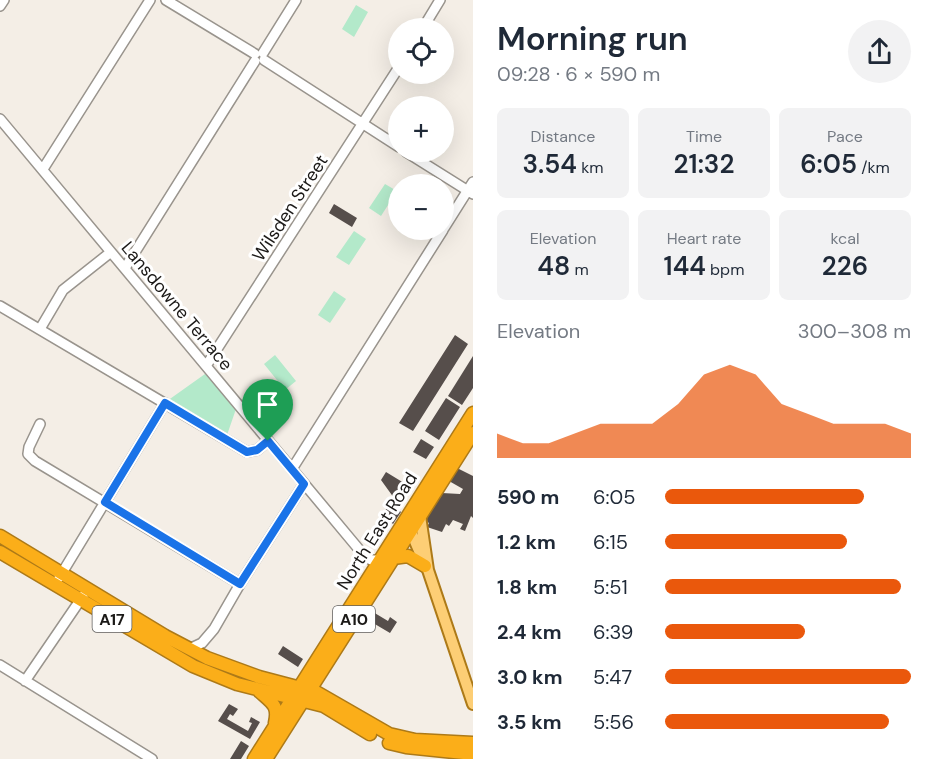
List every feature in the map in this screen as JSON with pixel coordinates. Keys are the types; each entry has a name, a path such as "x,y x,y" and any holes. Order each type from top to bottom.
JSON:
{"highway":[{"name":"North East Road","path":"415,515 473,412"},
{"name":"North East Road","path":"266,759 301,694 380,560 473,433"},
{"path":"411,532 415,515"},
{"name":"North East Road","path":"254,759 411,532"},
{"name":"A17","path":"0,536 189,650 301,694 390,743 406,747 473,754"},
{"name":"A17","path":"0,552 194,666 227,681 257,690 328,698 389,735 401,738 473,742"},
{"path":"393,558 408,556 427,568"},
{"path":"257,690 277,710 273,730"},
{"path":"456,741 473,735"}],"main road":[{"path":"415,515 426,547 427,568"},
{"path":"411,532 427,568 473,704"}],"street":[{"path":"0,6 4,0"},
{"path":"43,169 150,0"},
{"path":"166,0 388,140"},
{"path":"125,268 296,0"},
{"path":"429,18 440,0"},
{"name":"Wilsden Street","path":"206,366 388,84"},
{"name":"Lansdowne Terrace","path":"0,119 366,557 380,560"},
{"path":"424,162 471,189 454,214"},
{"path":"292,469 437,240"},
{"path":"40,329 63,290 111,252"},
{"path":"0,306 247,452 257,450 268,441"},
{"path":"54,585 165,403"},
{"path":"40,424 28,454 35,461 240,584"},
{"path":"189,650 202,643 214,629 304,484"},
{"path":"25,681 88,589"},
{"path":"0,665 152,759"}],"green space":[{"path":"356,5 368,12 354,37 342,29"},
{"path":"385,184 388,186 388,205 381,216 369,208"},
{"path":"354,231 366,239 349,265 336,257"},
{"path":"334,291 346,299 330,323 318,315"},
{"path":"275,355 296,381 285,390 264,364"},
{"path":"205,374 236,409 227,435 167,401"}],"building":[{"path":"334,204 357,218 352,227 329,213"},
{"path":"455,335 468,344 413,431 399,423"},
{"path":"473,356 473,388 462,405 448,396"},
{"path":"446,398 460,407 439,440 425,431"},
{"path":"421,439 434,447 426,459 413,452"},
{"path":"457,468 473,476 473,518 471,516 465,531 460,529 463,524 453,520 449,526 446,524 442,532 427,527 429,523 423,519 442,493 460,494 463,489 449,481"},
{"path":"386,472 404,483 394,498 381,480"},
{"path":"390,503 401,512 393,524 383,514"},
{"path":"373,612 388,621 390,617 397,622 390,633 368,620"},
{"path":"283,646 303,659 298,667 278,654"},
{"path":"229,704 238,709 233,716 230,714 227,719 248,731 252,723 249,722 251,717 260,722 250,739 218,721"},
{"path":"241,741 249,746 241,759 230,759"}],"route":[{"path":"165,403 247,452 252,453 268,441 304,484 240,584 105,502 165,403"}]}
